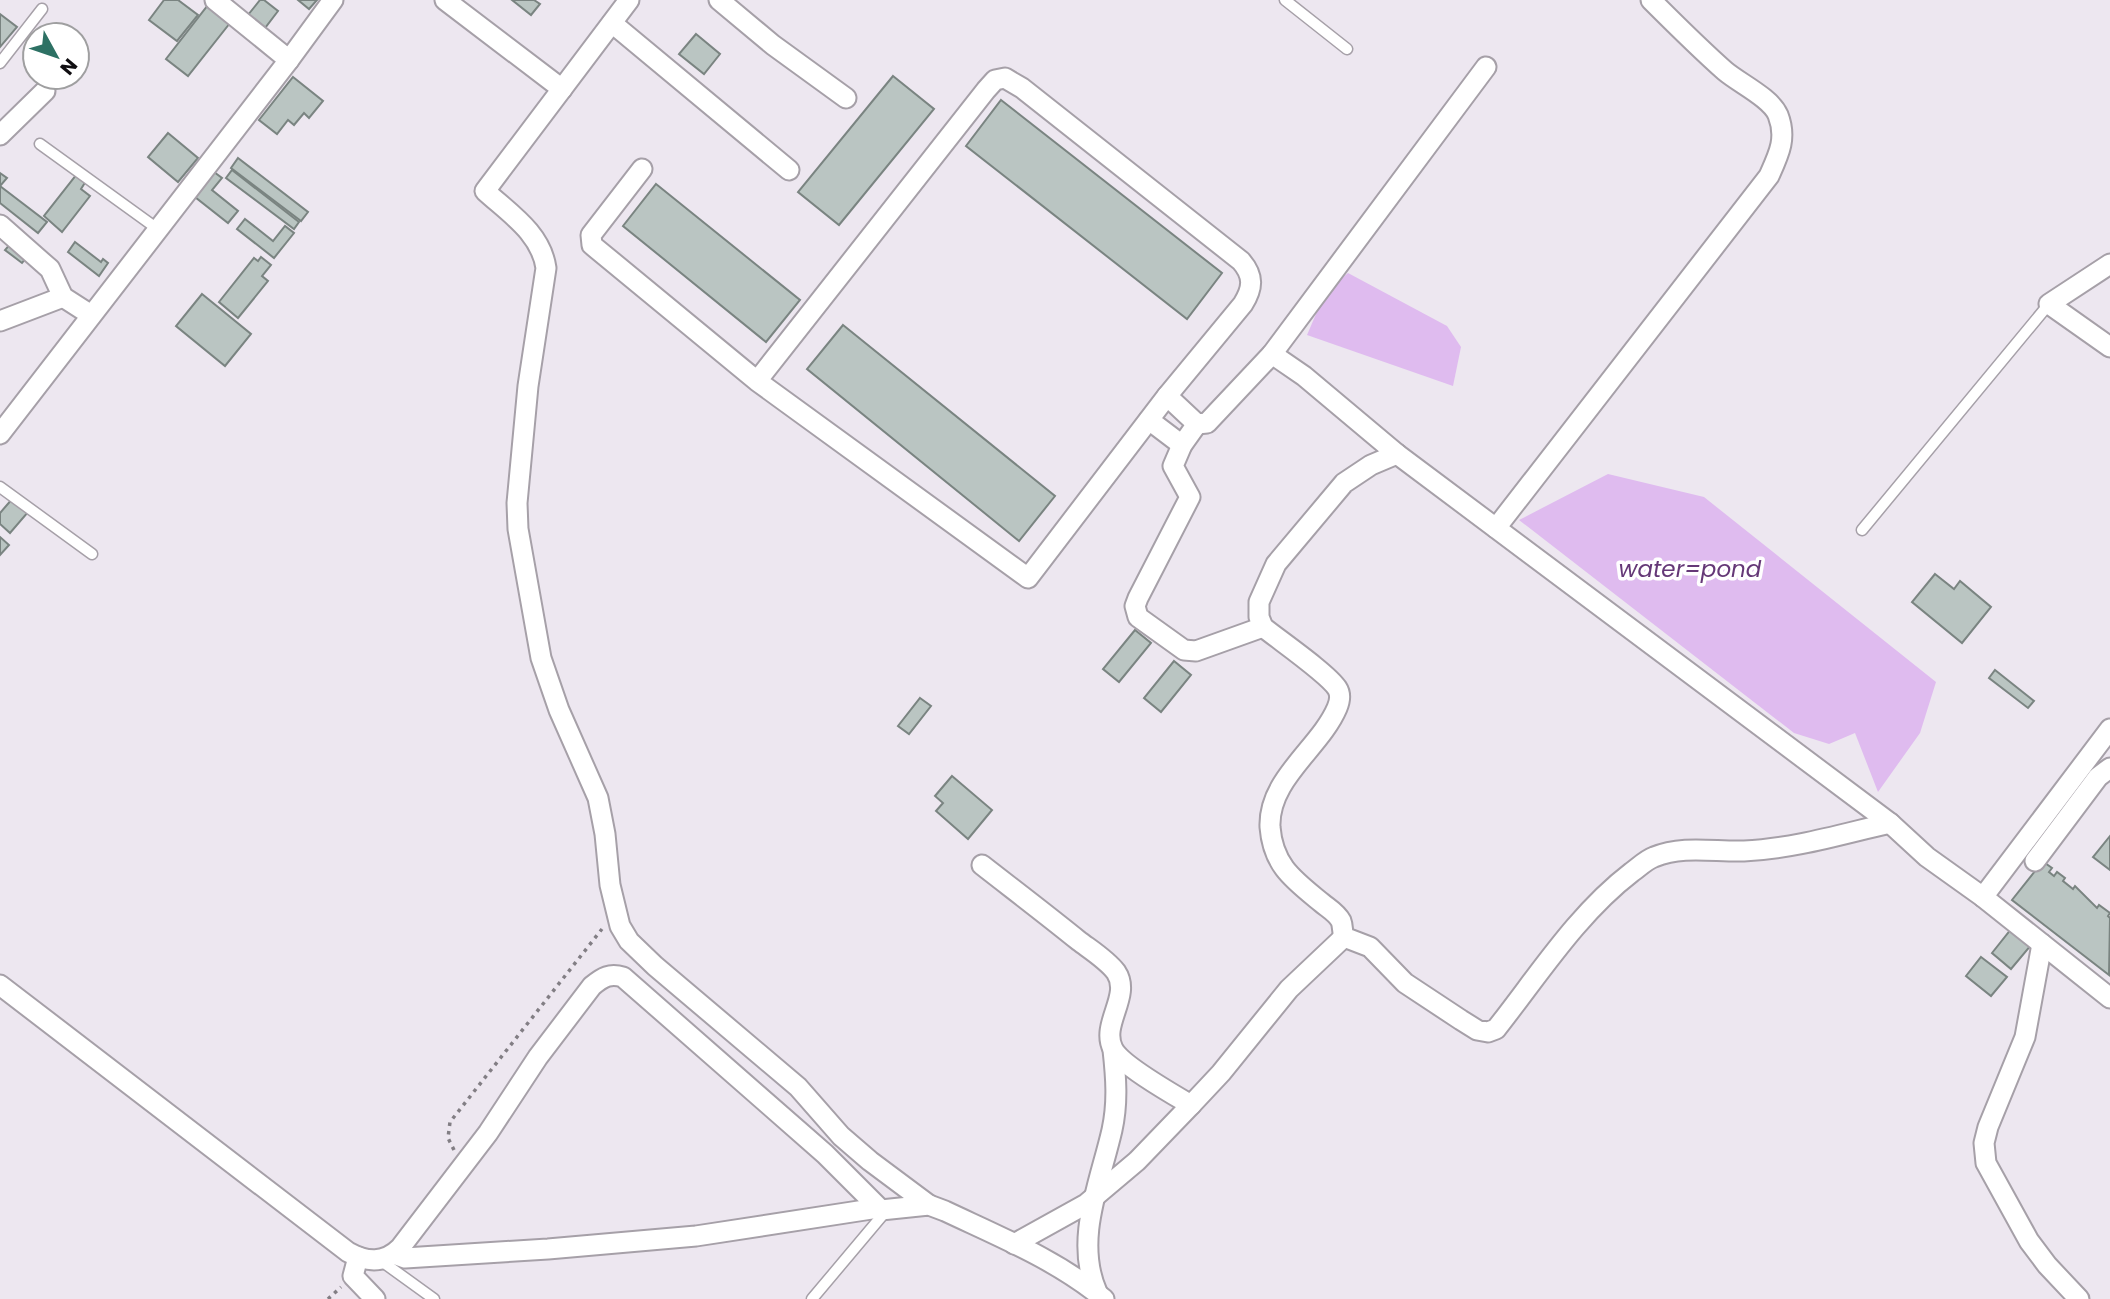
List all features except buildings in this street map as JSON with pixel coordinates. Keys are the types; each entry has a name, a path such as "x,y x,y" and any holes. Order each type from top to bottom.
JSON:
{"street":[{"path":"215,0 289,60"},
{"path":"0,433 159,230 333,0"},
{"path":"445,0 562,89"},
{"path":"629,0 485,191 529,230 544,254 545,285 528,386 517,503 518,529 541,658 559,710 598,798 610,885 620,926 629,941 655,966 797,1087 841,1136 870,1161 929,1205 1054,1263 1101,1296"},
{"path":"719,0 846,98"},
{"path":"1496,528 1769,176 1782,146 1783,132 1777,111 1725,71 1651,0"},
{"path":"612,23 789,170"},
{"path":"1167,396 1196,424 1207,423 1215,416 1272,354 1486,67"},
{"path":"642,169 591,235 592,245 757,381 1028,578 1167,396 1243,304 1251,291 1251,279 1248,269 1241,261 1013,81 1005,78 995,80 757,381"},
{"path":"0,135 45,92"},
{"path":"0,225 50,269 63,297 91,315"},
{"path":"2110,264 2049,304 2110,347"},
{"path":"0,321 63,297"},
{"path":"1272,354 1304,376 1397,454 1890,823 1927,857 1983,897 2110,998"},
{"path":"1149,420 1182,445"},
{"path":"1196,424 1182,445 1173,466 1190,497 1138,598 1135,606 1138,617 1184,650 1196,651 1263,627"},
{"path":"1344,937 1340,919 1292,878 1281,865 1273,846 1270,824 1272,809 1281,787 1333,715 1337,708 1339,692 1333,683 1263,627 1259,617 1259,602 1276,564 1344,483 1371,465 1397,454"},
{"path":"1983,897 2110,729"},
{"path":"2035,862 2098,777 2110,768"},
{"path":"1344,937 1364,943 1405,983 1469,1025 1488,1032 1496,1030 1586,914 1611,889 1652,857 1676,851 1773,848 1890,823"},
{"path":"982,865 1068,932 1115,972 1120,981 1110,1029 1116,1090 1112,1128 1088,1232 1087,1259 1092,1280 1101,1296"},
{"path":"1014,1244 1094,1197 1137,1161 1221,1073 1289,989 1344,937"},
{"path":"2042,944 2025,1037 1988,1126 1984,1143 1986,1163 2029,1241 2078,1299"},
{"path":"387,1257 488,1133 538,1057 593,986 602,978 613,974 623,977 697,1041 825,1154 882,1209"},
{"path":"0,985 348,1252 371,1261 387,1257 418,1258 696,1236 882,1209 929,1205"},
{"path":"1113,1050 1146,1076 1191,1105"},
{"path":"358,1257 353,1276 375,1299"}],"lane":[{"path":"1285,0 1348,49"},
{"path":"0,63 42,9"},
{"path":"40,144 159,230"},
{"path":"1862,530 2049,304"},
{"path":"0,487 92,554"},
{"path":"812,1299 882,1209"},
{"path":"387,1257 434,1299"}],"path":[{"path":"461,1168 448,1138 450,1122 615,912"}],"water":[{"path":"1348,273 1447,326 1461,347 1453,386 1307,335 1325,293"},
{"name":"water=pond","path":"1608,474 1704,497 1936,682 1920,733 1878,792 1855,733 1829,744 1794,733 1519,520"}]}
